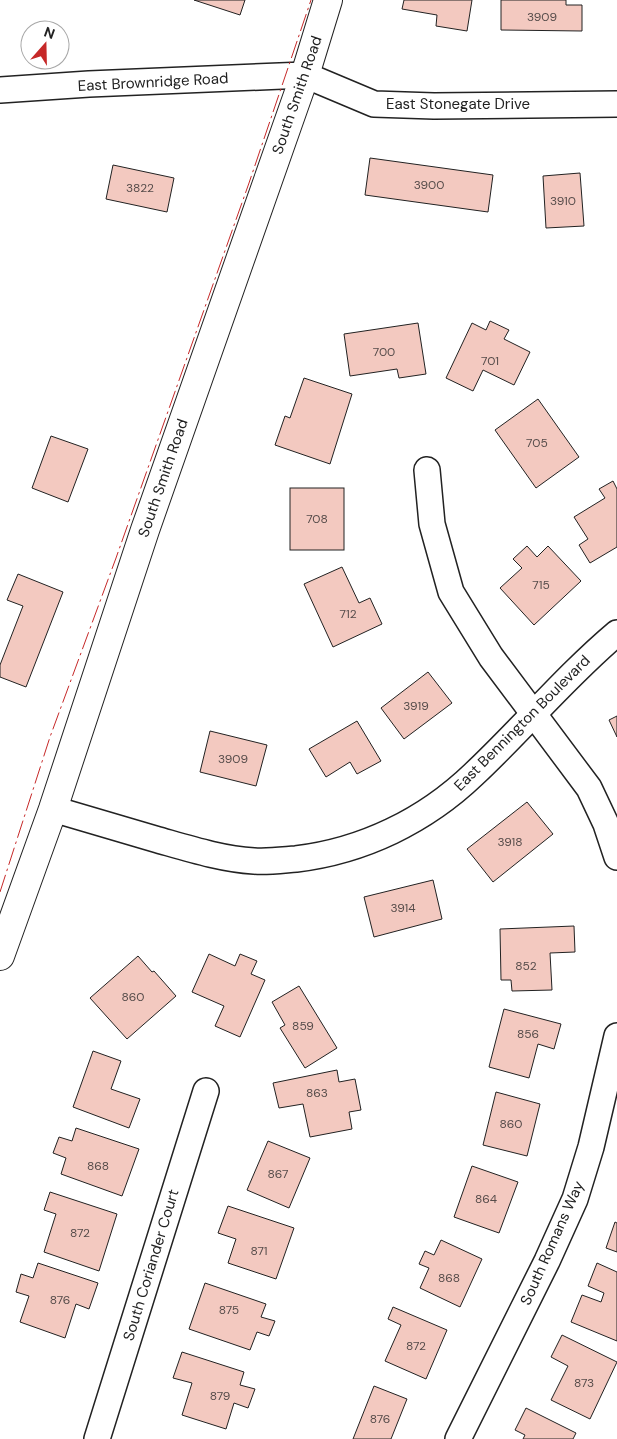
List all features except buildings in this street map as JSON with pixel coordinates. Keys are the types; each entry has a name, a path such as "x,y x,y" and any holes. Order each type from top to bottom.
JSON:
{"main road":[{"name":"South Smith Road","path":"0,956 53,809 145,530 306,75 328,0"}],"street":[{"name":"East Brownridge Road","path":"0,90 306,75"},
{"name":"East Stonegate Drive","path":"306,75 374,104 434,106 617,104"},
{"path":"427,470 432,524 451,592 491,658 589,788 606,824 617,857"},
{"name":"East Bennington Boulevard","path":"53,809 181,847 255,861 322,856 356,846 391,833 446,798 474,774 594,652 617,633"},
{"name":"South Romans Way","path":"458,1439 547,1261 575,1199 591,1148 617,1036"},
{"name":"South Coriander Court","path":"97,1439 206,1091"}],"power":[{"path":"0,892 50,737 116,558 249,183 311,0"}]}
